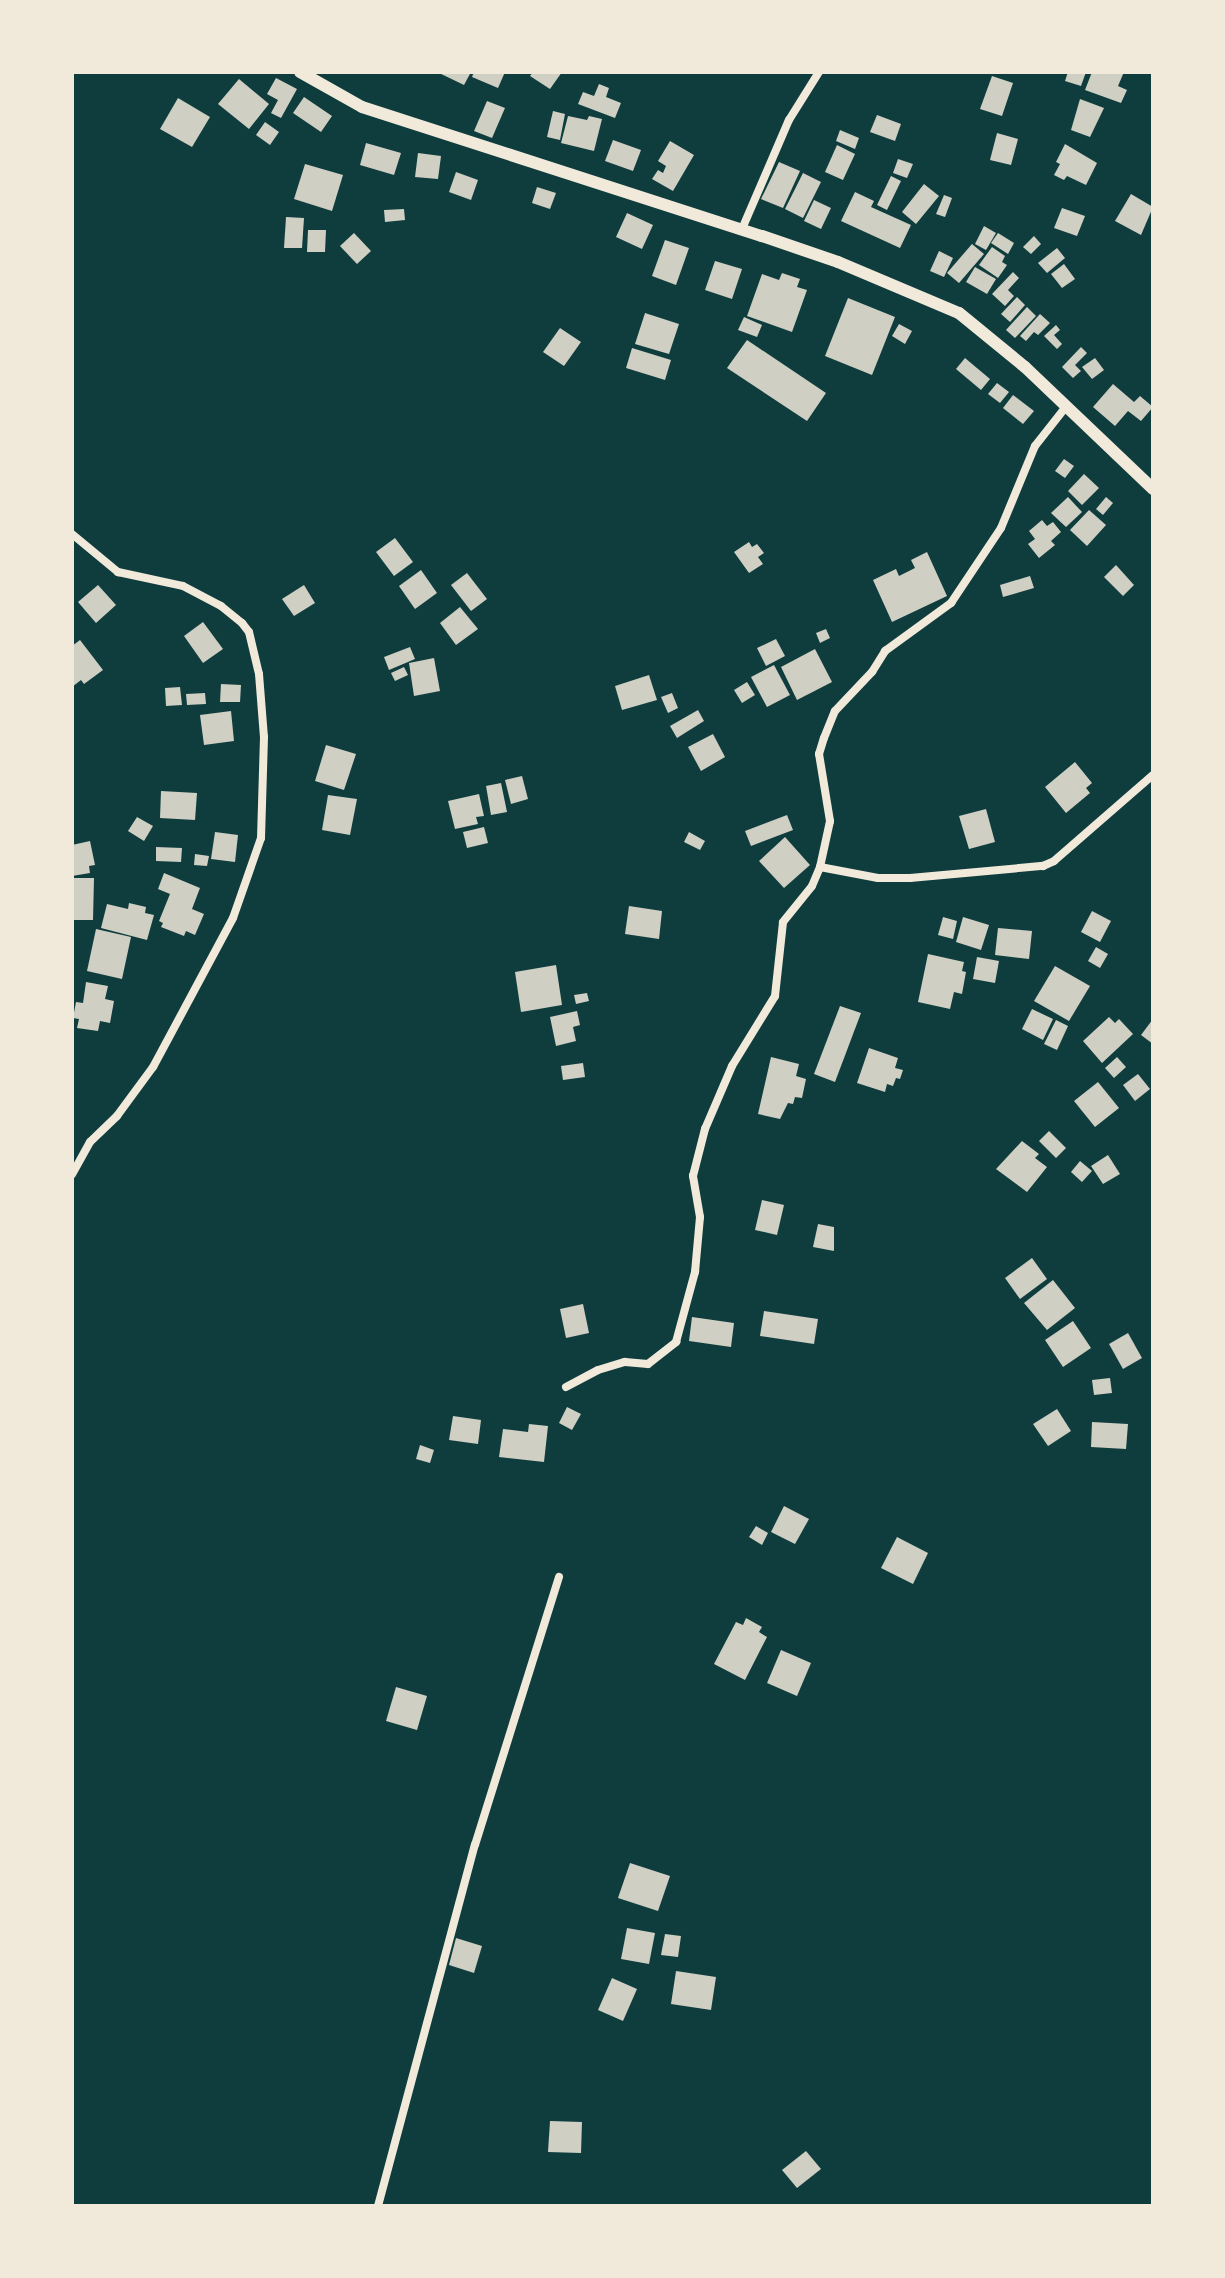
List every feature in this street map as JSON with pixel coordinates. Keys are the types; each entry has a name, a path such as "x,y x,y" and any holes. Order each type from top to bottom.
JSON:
{"main road":[{"path":"300,72 362,107 838,262 959,313 1025,367 1153,489"}],"street":[{"path":"742,229 789,120 819,72"},
{"path":"566,1387 598,1370 625,1362 648,1364 676,1342 695,1272 700,1217 693,1176 705,1129 732,1066 775,996 783,922 812,886 820,867 830,821 819,754 835,711 872,672 885,651 951,603 1001,528 1035,446 1065,408"},
{"path":"72,534 118,572 183,586 221,606 242,623 249,632 256,660 264,737 261,838 233,918 153,1067 117,1116 90,1142 72,1174"},
{"path":"820,867 878,878 910,878 1043,866 1054,861 1153,775"},
{"path":"378,2206 475,1845 559,1577"}],"building":[{"path":"437,72 471,72 464,85"},
{"path":"474,72 505,72 498,88 472,77"},
{"path":"533,72 562,72 550,89 530,76"},
{"path":"1068,72 1086,72 1081,86 1065,81"},
{"path":"1092,72 1124,72 1118,86 1127,90 1121,103 1085,90"},
{"path":"992,76 1013,83 1002,116 980,109"},
{"path":"276,78 297,89 281,118 271,113 278,100 267,94"},
{"path":"239,79 269,104 249,129 218,104"},
{"path":"599,84 609,88 606,97 621,103 615,118 578,104 583,92 594,96"},
{"path":"304,97 332,116 321,132 293,113"},
{"path":"178,98 210,117 192,147 160,129"},
{"path":"1080,99 1104,108 1090,137 1071,130"},
{"path":"487,101 505,108 492,138 474,131"},
{"path":"553,111 565,114 560,140 547,137"},
{"path":"877,115 901,124 895,141 870,132"},
{"path":"568,116 602,119 594,151 561,143"},
{"path":"265,122 279,132 270,145 256,135"},
{"path":"840,130 859,138 855,149 836,141"},
{"path":"997,133 1018,139 1011,165 990,160"},
{"path":"613,140 641,150 633,171 605,161"},
{"path":"670,141 694,155 673,191 652,179 658,170 663,173 666,166 658,161"},
{"path":"366,143 401,153 394,175 360,165"},
{"path":"1065,144 1097,163 1086,185 1067,176 1064,180 1054,175 1060,164 1056,162"},
{"path":"837,145 855,154 843,180 825,172"},
{"path":"418,153 441,156 438,179 415,177"},
{"path":"898,159 913,164 907,178 893,173"},
{"path":"779,162 800,171 783,208 761,199"},
{"path":"305,164 343,175 332,211 294,199"},
{"path":"456,172 478,180 471,200 449,192"},
{"path":"803,173 821,182 803,218 785,209"},
{"path":"891,176 901,181 887,210 877,205"},
{"path":"924,184 939,196 916,224 902,212"},
{"path":"537,187 556,193 550,209 532,203"},
{"path":"855,192 874,201 871,207 911,225 900,248 841,221"},
{"path":"1131,194 1153,207 1141,235 1115,221"},
{"path":"944,195 952,198 945,217 936,214"},
{"path":"814,200 831,208 821,229 804,221"},
{"path":"1062,208 1085,216 1077,236 1054,228"},
{"path":"404,209 405,220 385,222 384,210"},
{"path":"627,213 653,225 642,249 616,237"},
{"path":"286,217 304,218 302,248 284,248"},
{"path":"984,226 996,233 986,250 975,244"},
{"path":"308,230 326,230 325,252 307,252"},
{"path":"354,233 371,251 357,264 340,246"},
{"path":"998,233 1014,243 1008,254 991,243"},
{"path":"1034,236 1041,244 1031,254 1023,247"},
{"path":"665,240 689,248 676,285 652,276"},
{"path":"972,244 984,254 959,283 947,273"},
{"path":"992,247 1005,256 1002,262 1007,265 998,278 979,265"},
{"path":"1057,248 1065,258 1047,273 1038,263"},
{"path":"939,251 953,258 944,277 930,271"},
{"path":"715,261 742,269 732,299 705,290"},
{"path":"1064,264 1075,279 1062,288 1051,274"},
{"path":"975,267 996,279 987,294 966,282"},
{"path":"1013,272 1019,278 1008,290 1014,296 1005,306 992,294"},
{"path":"782,273 800,279 797,287 807,290 792,332 747,316 762,274 779,280"},
{"path":"1017,297 1025,305 1010,322 1001,314"},
{"path":"848,298 895,317 872,375 825,356"},
{"path":"1027,307 1036,316 1015,338 1006,330"},
{"path":"645,313 679,324 669,354 635,344"},
{"path":"1040,314 1050,323 1026,341 1020,336"},
{"path":"744,317 762,325 757,337 738,330"},
{"path":"899,324 912,331 905,344 892,336"},
{"path":"1056,325 1060,330 1054,335 1062,344 1057,349 1044,336"},
{"path":"560,328 581,342 564,366 543,352"},
{"path":"747,340 826,393 807,421 727,368"},
{"path":"1081,347 1087,353 1075,365 1081,371 1073,378 1062,367"},
{"path":"632,348 671,360 665,380 626,368"},
{"path":"965,358 990,379 981,390 956,369"},
{"path":"1095,358 1104,370 1092,379 1082,367"},
{"path":"997,383 1009,392 1000,403 988,394"},
{"path":"1113,384 1134,402 1140,396 1153,407 1141,421 1128,411 1115,426 1093,407"},
{"path":"1013,395 1034,411 1023,424 1003,408"},
{"path":"1064,459 1074,466 1065,478 1055,471"},
{"path":"1084,474 1099,488 1082,505 1068,491"},
{"path":"1068,497 1082,512 1066,527 1051,513"},
{"path":"1106,497 1113,503 1103,515 1096,509"},
{"path":"1089,510 1106,525 1087,546 1070,530"},
{"path":"1042,520 1047,526 1053,522 1061,532 1051,541 1055,545 1039,558 1028,544 1035,539 1029,531"},
{"path":"395,538 413,562 394,576 376,552"},
{"path":"749,542 752,547 757,544 764,553 758,557 763,564 749,573 734,552"},
{"path":"927,552 947,596 892,622 873,580 896,569 899,576 915,568 911,560"},
{"path":"1116,565 1134,585 1123,596 1104,577"},
{"path":"421,570 437,593 415,609 399,586"},
{"path":"467,573 487,599 471,611 451,585"},
{"path":"1030,576 1034,588 1003,597 1000,585"},
{"path":"98,585 116,605 96,623 78,602"},
{"path":"304,585 315,603 294,616 282,599"},
{"path":"460,607 478,629 456,645 440,623"},
{"path":"203,622 223,649 203,663 184,636"},
{"path":"826,629 830,638 820,643 816,633"},
{"path":"776,639 785,656 766,666 757,648"},
{"path":"80,640 103,670 84,684 81,680 72,687 72,646"},
{"path":"410,647 415,659 389,670 384,657"},
{"path":"815,649 832,682 797,700 781,667"},
{"path":"434,658 440,691 414,696 409,663"},
{"path":"774,665 790,695 767,707 751,677"},
{"path":"404,667 408,675 395,681 391,673"},
{"path":"649,675 657,700 622,710 615,686"},
{"path":"747,682 755,695 742,703 734,690"},
{"path":"221,684 241,685 240,702 220,702"},
{"path":"180,687 182,705 166,706 165,688"},
{"path":"205,693 206,704 187,705 186,694"},
{"path":"672,693 678,708 668,713 661,697"},
{"path":"698,710 704,721 677,738 670,726"},
{"path":"231,711 234,741 204,745 200,715"},
{"path":"713,734 725,757 701,771 688,747"},
{"path":"326,745 356,754 344,790 315,781"},
{"path":"1075,762 1092,783 1086,788 1090,793 1066,813 1045,787"},
{"path":"522,776 528,799 511,804 505,780"},
{"path":"501,783 507,812 491,815 486,786"},
{"path":"161,791 197,793 195,820 160,818"},
{"path":"479,794 484,816 476,817 478,824 455,829 448,801"},
{"path":"328,795 357,799 350,835 322,830"},
{"path":"986,809 995,842 969,849 959,816"},
{"path":"787,815 793,830 751,846 745,831"},
{"path":"137,817 153,826 144,841 128,831"},
{"path":"484,827 488,843 467,848 463,832"},
{"path":"215,832 238,835 235,862 211,859"},
{"path":"689,832 705,841 700,850 684,842"},
{"path":"785,837 810,865 784,888 759,861"},
{"path":"90,841 95,865 89,866 90,873 72,876 72,845"},
{"path":"156,847 182,848 181,862 156,861"},
{"path":"195,854 209,856 207,866 194,865"},
{"path":"164,873 200,888 192,909 204,914 195,935 186,931 184,936 161,927 163,923 159,921 170,894 158,889"},
{"path":"72,878 94,878 93,920 72,920"},
{"path":"129,903 146,907 145,913 154,915 147,940 101,928 107,904 128,909"},
{"path":"629,906 662,911 659,939 625,934"},
{"path":"1092,911 1111,921 1100,942 1081,932"},
{"path":"943,917 957,921 953,939 938,935"},
{"path":"963,917 989,925 981,950 956,942"},
{"path":"998,928 1032,931 1029,959 995,955"},
{"path":"96,929 131,937 122,979 87,971"},
{"path":"1096,947 1108,954 1100,968 1088,961"},
{"path":"928,954 964,962 962,971 966,972 962,994 954,992 950,1009 918,1002"},
{"path":"977,957 999,961 995,983 973,979"},
{"path":"556,965 562,1005 521,1012 515,972"},
{"path":"1055,966 1090,986 1069,1021 1034,1001"},
{"path":"86,982 108,986 105,999 114,1001 110,1023 100,1021 98,1031 77,1028 79,1019 73,1018 76,1002 83,1003"},
{"path":"587,993 589,1001 576,1004 574,995"},
{"path":"840,1006 861,1013 835,1082 814,1074"},
{"path":"1032,1009 1053,1019 1043,1040 1022,1029"},
{"path":"577,1011 580,1025 573,1027 576,1041 556,1046 550,1017"},
{"path":"1109,1017 1115,1023 1119,1019 1133,1034 1102,1063 1083,1041"},
{"path":"1153,1019 1153,1044 1141,1035"},
{"path":"1056,1020 1068,1026 1057,1050 1044,1044"},
{"path":"869,1048 898,1058 895,1068 903,1070 893,1086 887,1084 885,1092 857,1083"},
{"path":"771,1057 799,1064 796,1076 806,1079 802,1098 795,1097 793,1104 788,1103 780,1119 758,1114"},
{"path":"1117,1057 1126,1067 1114,1078 1105,1068"},
{"path":"583,1063 585,1077 563,1080 561,1066"},
{"path":"1138,1074 1150,1089 1135,1101 1123,1085"},
{"path":"1098,1082 1119,1108 1095,1127 1074,1101"},
{"path":"1049,1131 1066,1148 1056,1158 1039,1141"},
{"path":"1022,1141 1039,1154 1035,1158 1047,1167 1027,1192 996,1169"},
{"path":"1108,1155 1120,1174 1103,1184 1091,1166"},
{"path":"1080,1161 1092,1171 1082,1182 1071,1172"},
{"path":"762,1200 784,1205 777,1235 755,1230"},
{"path":"818,1224 834,1227 834,1251 813,1247"},
{"path":"1032,1258 1047,1279 1020,1299 1005,1278"},
{"path":"1053,1280 1075,1308 1047,1330 1024,1303"},
{"path":"583,1304 589,1333 566,1338 560,1309"},
{"path":"764,1311 818,1319 814,1344 760,1336"},
{"path":"692,1317 734,1323 731,1347 689,1341"},
{"path":"1073,1321 1091,1348 1063,1367 1045,1340"},
{"path":"1128,1333 1142,1358 1123,1369 1109,1344"},
{"path":"1110,1378 1112,1393 1094,1395 1092,1380"},
{"path":"567,1407 581,1414 572,1430 559,1423"},
{"path":"1057,1409 1071,1431 1048,1446 1033,1424"},
{"path":"453,1416 481,1420 478,1444 449,1440"},
{"path":"1092,1422 1128,1424 1126,1449 1091,1447"},
{"path":"529,1424 548,1426 544,1462 499,1457 503,1429 528,1432"},
{"path":"420,1445 434,1450 430,1463 416,1459"},
{"path":"784,1506 809,1519 795,1544 771,1532"},
{"path":"756,1526 768,1533 762,1545 749,1537"},
{"path":"897,1537 928,1553 913,1584 881,1568"},
{"path":"746,1618 762,1627 759,1632 767,1637 745,1680 714,1664 736,1622 743,1625"},
{"path":"781,1650 811,1663 797,1696 767,1683"},
{"path":"396,1687 427,1696 417,1730 386,1721"},
{"path":"630,1863 670,1876 658,1911 618,1898"},
{"path":"627,1928 655,1933 649,1964 621,1959"},
{"path":"665,1934 681,1936 678,1957 661,1955"},
{"path":"456,1938 482,1946 474,1973 449,1965"},
{"path":"676,1971 716,1977 711,2010 671,2004"},
{"path":"612,1978 637,1989 623,2021 598,2010"},
{"path":"550,2121 582,2122 581,2153 548,2152"},
{"path":"806,2151 821,2169 797,2188 782,2170"}]}
